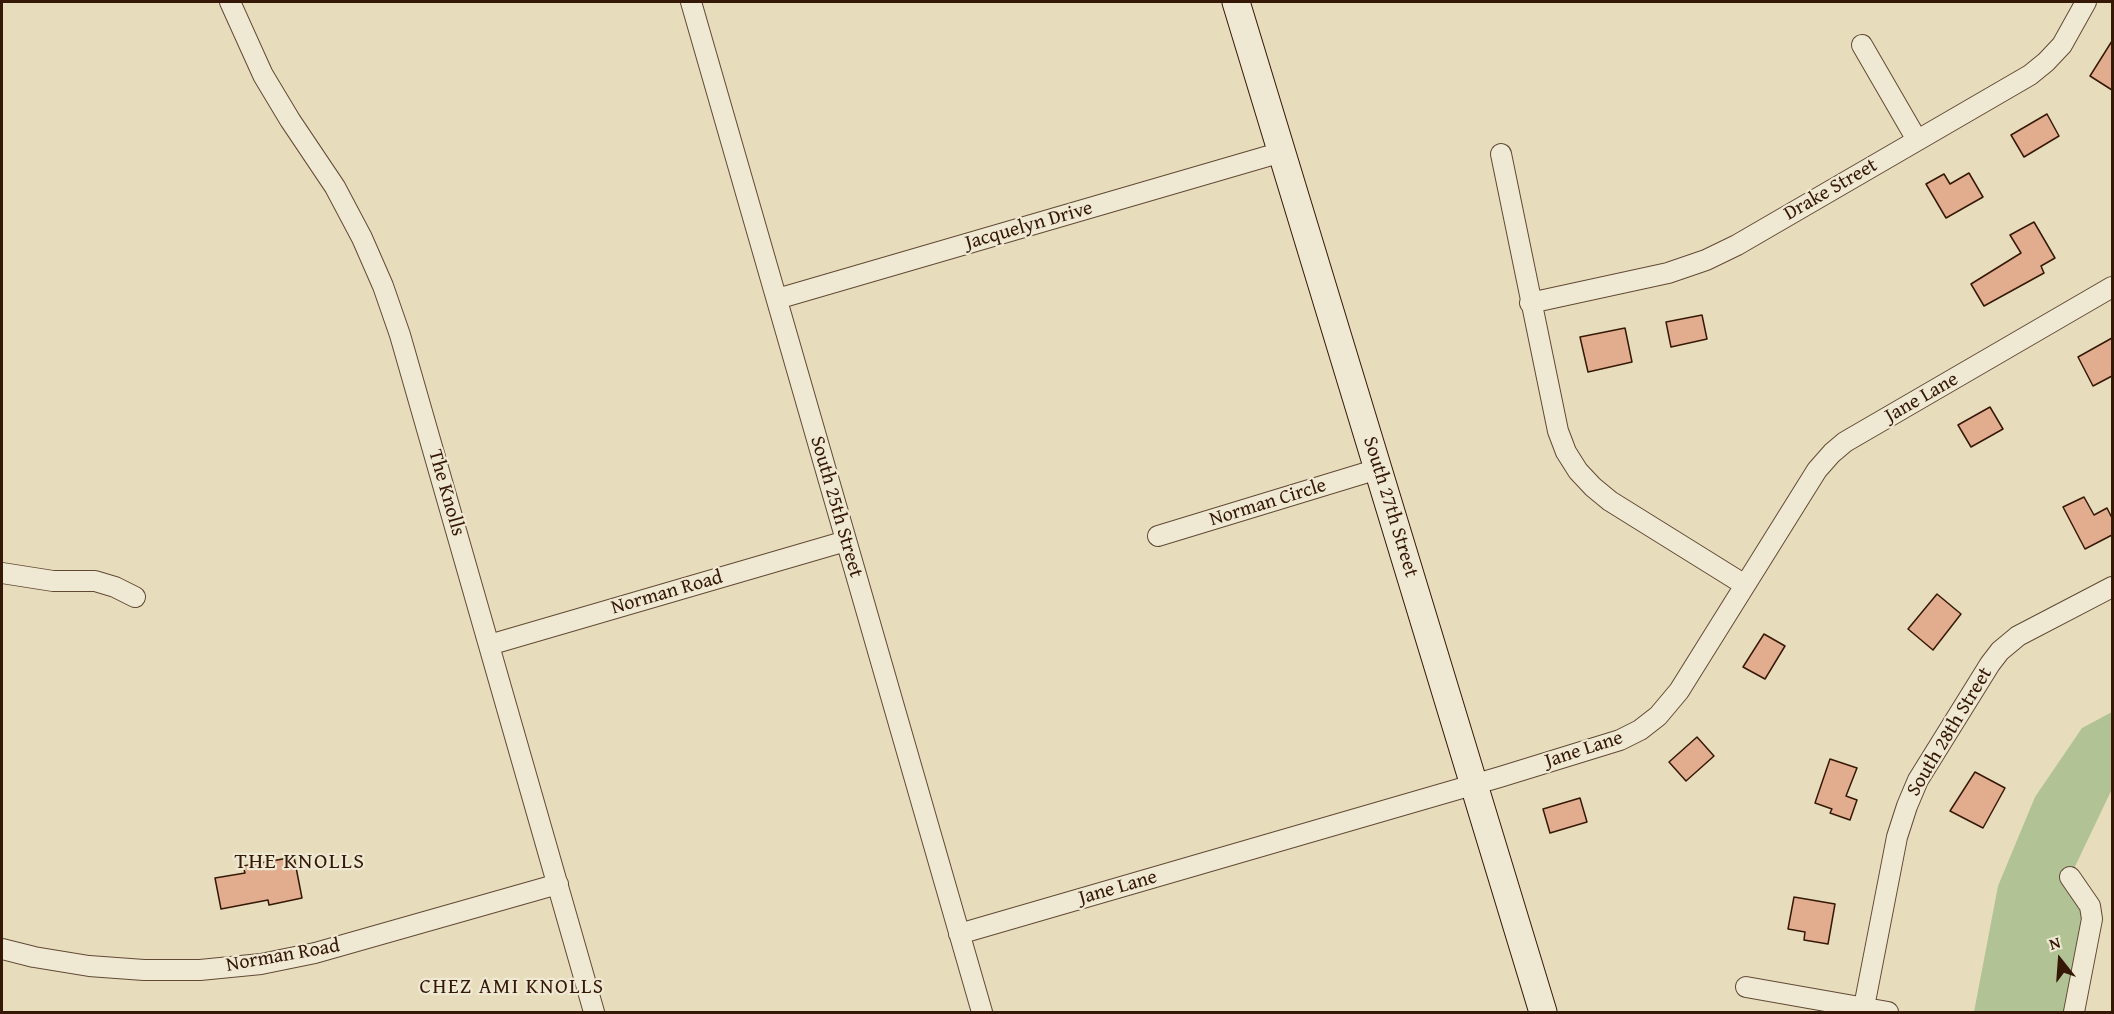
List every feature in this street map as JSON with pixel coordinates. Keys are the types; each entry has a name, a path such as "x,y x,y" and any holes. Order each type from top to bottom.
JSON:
{"main road":[{"name":"South 27th Street","path":"1236,2 1543,1012"}],"street":[{"name":"The Knolls","path":"230,2 263,75 335,187 362,238 383,286 400,335 594,1012"},
{"name":"South 25th Street","path":"691,2 981,1012"},
{"name":"Drake Street","path":"1530,303 1668,273 1706,260 1737,245 2030,75 2062,45 2086,2"},
{"path":"1862,45 1917,140"},
{"name":"Jacquelyn Drive","path":"777,299 1282,152"},
{"path":"1501,154 1530,303 1558,431 1566,452 1578,471 1610,501 1745,585"},
{"name":"Jane Lane","path":"959,934 1474,784 1620,740 1640,730 1670,704 1817,470 1839,448 2112,287"},
{"name":"Norman Circle","path":"1158,536 1378,469"},
{"name":"Norman Road","path":"489,645 846,541"},
{"path":"2,573 53,581 95,581 135,597"},
{"name":"South 28th Street","path":"1863,1010 1897,837 1906,806 1918,780 2000,651 2018,636 2112,587"},
{"path":"2070,877 2090,906 2092,920 2074,1012"},
{"name":"Norman Road","path":"2,949 89,966 144,970 200,970 261,964 315,953 558,884"},
{"path":"1746,987 1863,1010 1888,1012"}],"green space":[{"path":"2112,712 2112,789 2070,877 2090,906 2074,1012 1974,1012 1998,886 2035,797 2082,728"}],"building":[{"path":"2112,41 2112,90 2090,76"},
{"path":"2047,114 2059,136 2024,157 2011,135"},
{"path":"1969,173 1983,197 1946,218 1926,184 1944,174 1950,184"},
{"path":"2034,222 2055,258 2041,266 2044,273 1984,306 1971,284 2021,253 2010,235"},
{"path":"1702,315 1707,339 1671,347 1666,322"},
{"path":"1625,328 1632,362 1588,372 1580,337"},
{"path":"2112,338 2112,376 2093,386 2078,357"},
{"path":"1990,407 2003,429 1971,447 1958,425"},
{"path":"2084,497 2094,515 2107,508 2112,518 2112,535 2085,549 2063,507"},
{"path":"1937,594 1961,614 1933,650 1908,629"},
{"path":"1764,634 1785,646 1765,679 1743,667"},
{"path":"1697,737 1714,756 1686,781 1669,762"},
{"path":"1830,759 1857,768 1846,796 1857,800 1850,820 1830,813 1832,809 1815,803"},
{"path":"1975,772 2005,788 1983,828 1950,811"},
{"path":"1580,798 1587,822 1550,833 1543,809"},
{"path":"294,857 302,898 269,905 268,900 221,909 215,878 245,873 243,866"},
{"path":"1794,897 1835,904 1828,944 1804,940 1805,932 1788,929"}],"district":[{"name":"THE KNOLLS","path":"300,862"},
{"name":"CHEZ AMI KNOLLS","path":"512,988"}]}
